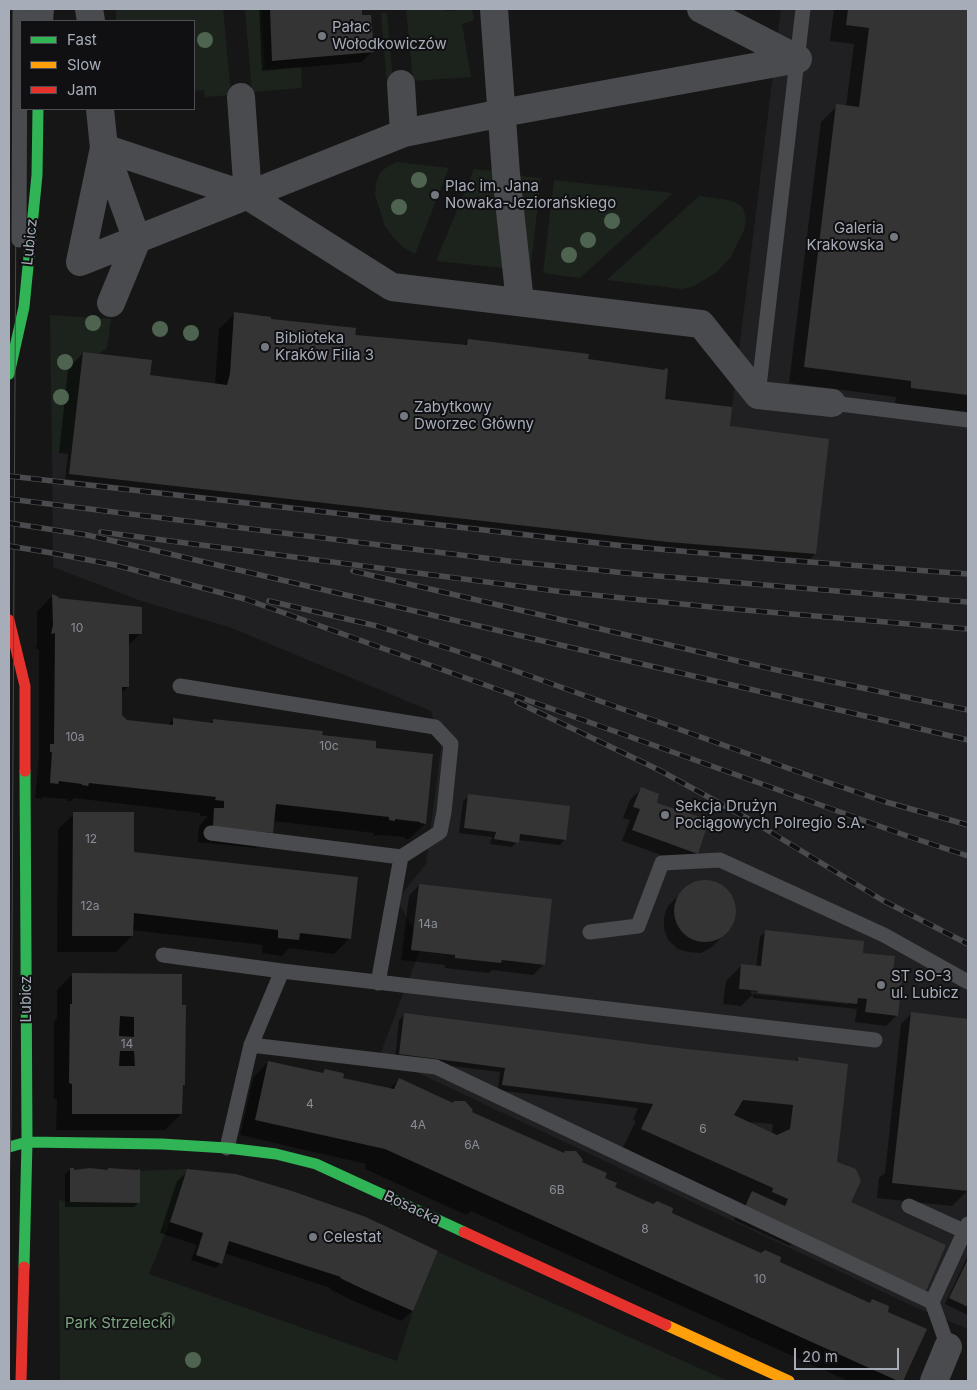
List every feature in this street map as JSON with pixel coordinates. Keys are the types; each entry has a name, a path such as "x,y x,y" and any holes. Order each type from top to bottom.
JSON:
{"street":[{"path":"494,9 506,174 520,302"},
{"path":"702,9 798,59"},
{"path":"104,148 80,262 404,133 502,113 798,59"},
{"path":"401,84 404,133"},
{"path":"241,97 248,196"},
{"name":"Lubicz","path":"9,374 24,307 37,175 38,110"},
{"path":"100,110 104,148 137,240 111,303"},
{"path":"104,148 248,196 392,287 701,324 758,395 832,403"},
{"name":"Lubicz","path":"9,620 25,686 27,1142 21,1381"},
{"name":"Bosacka","path":"9,1147 27,1142 162,1144 227,1148 276,1154 316,1164 789,1381"},
{"path":"934,1381 948,1347"}],"lane":[{"path":"18,334 20,9"},
{"path":"758,395 803,9"},
{"path":"832,403 968,420"},
{"path":"180,686 435,727 451,744 440,832 402,856 211,833"},
{"path":"378,983 402,856"},
{"path":"590,932 638,926 662,863 720,860 884,935 968,982"},
{"path":"163,955 282,972 875,1040"},
{"path":"227,1148 251,1045 282,972"},
{"path":"251,1045 436,1067 932,1302 948,1347"},
{"path":"909,1206 967,1230 932,1302"}],"shaded area":[{"path":"781,9 968,9 968,1329 915,1307 380,1055 422,944 397,900 426,864 441,748 431,711 229,627 141,601 53,567 52,453 58,453 83,352 152,360 150,376 227,385 230,373 234,312 271,319 356,328 356,335 466,345 468,339 589,354 588,359 664,370 665,368 668,369 665,399 732,407"}],"green space":[{"path":"116,9 223,9 231,95 205,97 204,90 195,91 195,20 116,20"},
{"path":"245,9 261,9 265,69 301,67 302,88 252,92"},
{"path":"406,9 472,10 474,18 472,21 462,24 471,77 413,81"},
{"path":"381,13 387,13 393,82 387,83"},
{"path":"397,162 449,168 415,254 403,247 385,226 375,195 376,183 380,173 388,166"},
{"path":"474,169 500,172 512,269 436,261"},
{"path":"513,175 541,178 530,272"},
{"path":"554,180 673,193 580,278 543,273"},
{"path":"699,196 735,202 743,208 746,218 744,230 730,258 717,272 692,287 681,289 607,280"},
{"path":"50,315 111,319 107,348 99,354 83,352 73,443 70,448 58,453 52,453"},
{"name":"Park Strzelecki","path":"187,1169 170,1222 149,1274 397,1361 413,1311 438,1252 728,1381 60,1381 59,1200 70,1202 140,1203 140,1171"}],"building":[{"name":"Pałac Wołodkowiczów","path":"270,9 362,9 362,15 371,15 374,52 272,61"},
{"name":"Galeria Krakowska","path":"848,9 968,9 968,395 911,388 911,381 804,367 836,104 859,107 869,28 846,25"},
{"name":"Zabytkowy Dworzec Główny","path":"234,312 271,317 271,319 356,328 355,335 467,345 468,339 589,354 588,359 668,369 665,399 732,407 730,426 829,439 816,554 668,542 69,474 83,352 152,360 150,375 227,385 230,374"},
{"path":"52,594 58,598 142,607 142,634 129,634 129,687 122,687 122,715 127,720 173,725 173,718 213,723 213,719 323,731 322,735 376,741 376,748 433,754 426,824 395,819 395,821 389,820 389,817 276,804 273,833 213,827 214,808 224,808 224,801 215,800 216,797 89,783 88,786 59,781 58,784 50,783 52,752 50,752 50,744 54,744 55,633 51,634 53,625"},
{"name":"Sekcja Drużyn Pociągowych Polregio S.A.","path":"641,787 659,794 657,803 709,820 698,854 632,830 640,809 633,807"},
{"path":"468,794 570,806 566,840 520,834 519,843 494,839 496,832 464,828"},
{"path":"73,812 134,812 134,852 358,877 351,939 300,933 299,940 278,938 278,930 134,913 133,936 72,936"},
{"path":"699,880 711,880 727,889 734,899 736,911 734,923 727,933 711,942 699,942 688,937 679,928 674,917 674,905 679,894 688,885"},
{"path":"419,884 552,899 545,965 502,960 501,963 455,958 455,955 411,950"},
{"path":"765,930 864,941 863,953 895,956 893,971 903,972 898,1016 865,1012 867,999 858,998 857,1004 757,993 758,991 739,989 741,964 761,966"},
{"path":"72,973 182,974 182,1005 186,1005 185,1085 183,1085 182,1114 72,1114 72,1084 69,1083 70,1004 72,1004","holes":["120,1016 134,1017 134,1037 119,1036","120,1051 134,1051 135,1066 119,1066"]},
{"path":"911,1012 968,1019 968,1191 892,1183"},
{"path":"404,1013 678,1048 798,1061 798,1057 848,1064 837,1162 856,1169 861,1181 851,1202 946,1245 926,1291 744,1209 752,1191 785,1206 788,1199 772,1192 773,1188 641,1129 653,1104 502,1085 505,1068 399,1054","holes":["743,1100 793,1105 790,1129 777,1135 734,1115"]},
{"path":"268,1061 323,1073 325,1069 343,1073 343,1078 394,1089 399,1078 453,1103 454,1101 465,1101 473,1110 472,1112 564,1153 565,1151 576,1151 583,1160 582,1162 607,1173 605,1178 617,1183 615,1187 653,1204 657,1201 673,1208 672,1213 761,1253 765,1250 781,1257 780,1262 870,1303 872,1299 889,1306 888,1312 927,1329 903,1381 898,1381 385,1149 255,1120"},
{"path":"70,1168 74,1168 74,1170 90,1168 108,1170 108,1168 140,1169 140,1203 70,1202"},
{"name":"Celestat","path":"187,1169 236,1174 292,1191 366,1217 438,1251 413,1311 341,1277 229,1241 222,1264 196,1255 203,1233 170,1222"},
{"path":"968,1259 968,1307 949,1298"}],"tram line":[{"path":"9,1195 11,1123 17,9"}],"railway":[{"path":"9,476 624,546 968,574"},
{"path":"9,499 517,562 646,575 968,602"},
{"path":"9,523 87,535 968,740"},
{"path":"101,532 564,592 721,608 968,629"},
{"path":"9,546 115,565 245,599 910,837 968,856"},
{"path":"353,571 772,669 968,710"},
{"path":"269,601 377,626 485,660 824,781 886,802 968,825"},
{"path":"517,702 659,770 754,822 882,900 968,944"}],"traffic: fast":[{"path":"9,374 24,307 37,175 38,110"},
{"path":"24,1267 27,1142 25,771"},
{"path":"9,1147 27,1142 162,1144 227,1148 276,1154 316,1164 464,1232"}],"traffic: slow":[{"path":"666,1325 789,1381"}],"traffic: jam":[{"path":"9,620 25,686 25,771"},
{"path":"464,1232 666,1325"},
{"path":"21,1381 24,1267"}],"place":[{"name":"Pałac Wołodkowiczów","path":"322,36"},
{"name":"Plac im. Jana Nowaka-Jeziorańskiego","path":"435,195"},
{"name":"Galeria Krakowska","path":"894,237"},
{"name":"Biblioteka Kraków Filia 3","path":"265,347"},
{"name":"Zabytkowy Dworzec Główny","path":"404,416"},
{"name":"Sekcja Drużyn Pociągowych Polregio S.A.","path":"665,815"},
{"name":"ST SO-3 ul. Lubicz","path":"881,985"},
{"name":"Celestat","path":"313,1237"}]}
